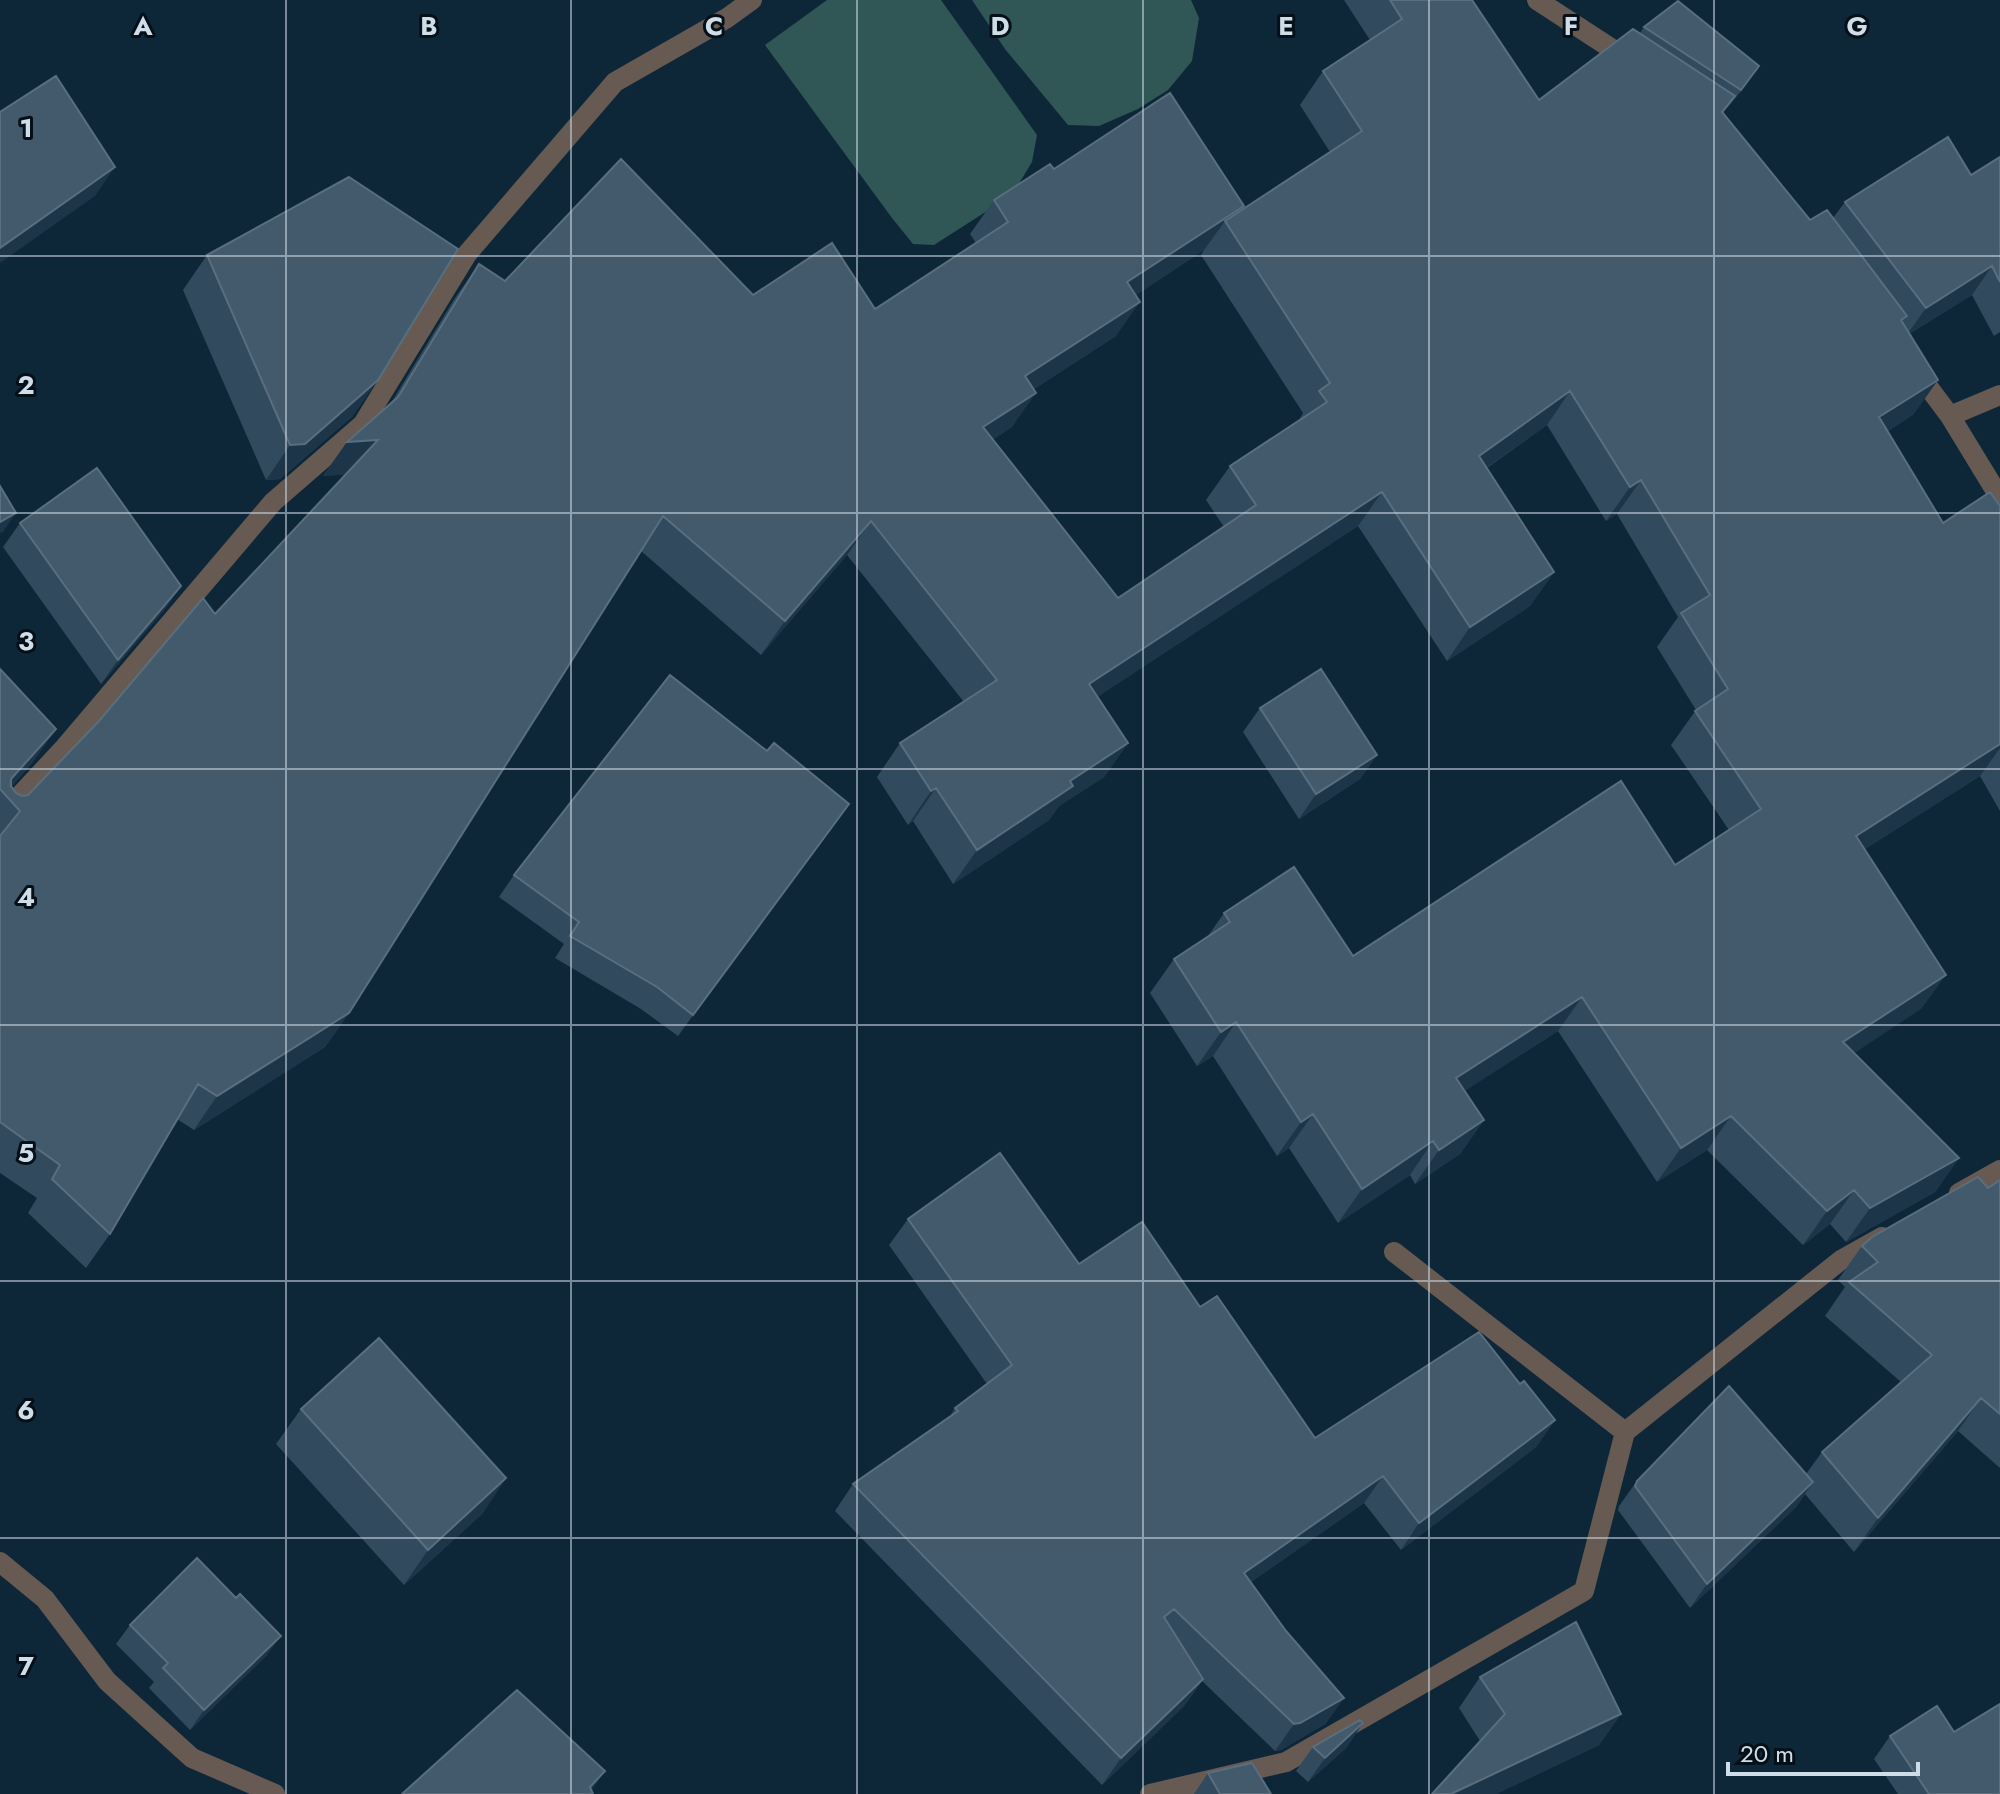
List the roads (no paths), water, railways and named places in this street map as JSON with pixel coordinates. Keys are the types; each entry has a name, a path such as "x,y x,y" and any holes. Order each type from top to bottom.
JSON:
{"street":[{"path":"0,817 65,747 273,502 363,424 467,254 615,82 727,18 752,0"},
{"path":"1537,0 1641,68"},
{"path":"1902,353 1950,416 2000,498"},
{"path":"1950,416 2000,395"},
{"path":"1947,1200 2000,1170"},
{"path":"1150,1794 1286,1762 1584,1591 1625,1432 1841,1260 1894,1230"},
{"path":"1394,1252 1625,1432"},
{"path":"0,1562 45,1599 107,1681 192,1758 275,1794"}]}
